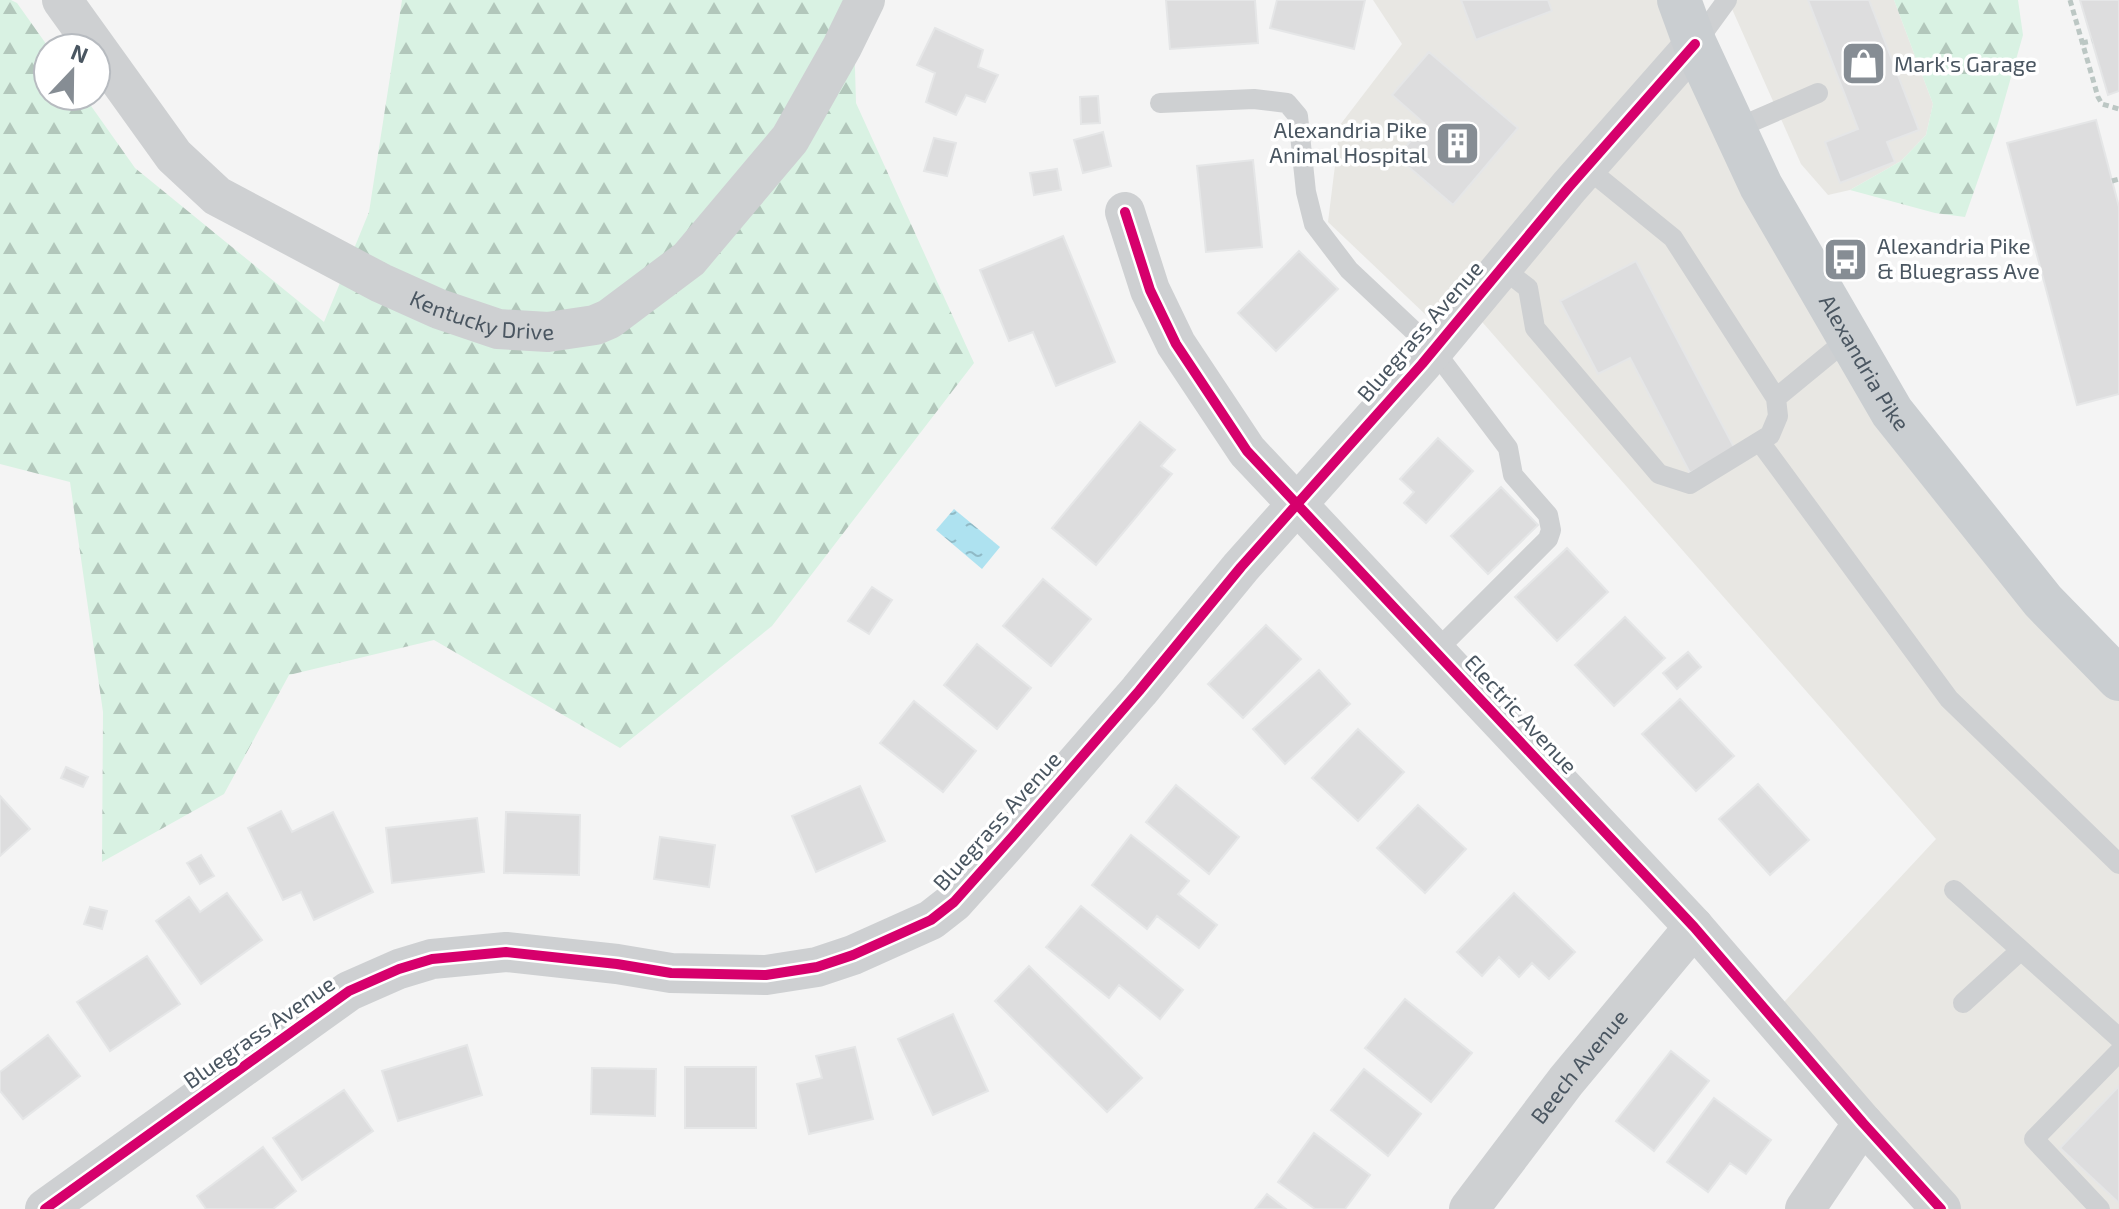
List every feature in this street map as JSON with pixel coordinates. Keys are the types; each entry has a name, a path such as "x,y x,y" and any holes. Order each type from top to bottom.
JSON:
{"main road":[{"name":"Alexandria Pike","path":"1679,0 1695,44 1761,186 1892,412 2043,601 2119,679"}],"street":[{"name":"Kentucky Drive","path":"62,0 174,156 217,196 358,272 439,309 498,329 548,332 595,325 609,319 689,259 790,139 865,0"},
{"name":"Bluegrass Avenue","path":"45,1209 349,991 399,969 432,959 506,952 671,973 766,975 817,967 853,955 931,920 954,902 1013,836 1241,567 1695,44"},
{"name":"Electric Avenue","path":"1125,212 1150,290 1176,344 1247,451 1694,927 1941,1209"},
{"name":"Beech Avenue","path":"1469,1209 1566,1081 1694,927"},
{"path":"1805,1209 1863,1123"}],"lane":[{"path":"1695,44 1727,0"},
{"path":"1735,129 1818,93"},
{"path":"1160,103 1254,99 1287,103 1298,116 1306,192 1314,224 1349,270 1433,349 1508,448 1513,475 1548,515 1551,530 1548,539 1436,651"},
{"path":"1501,267 1528,288 1535,328 1659,474 1690,484 1770,435 1778,416 1776,398 1673,238 1587,168"},
{"path":"1776,398 1849,338"},
{"path":"1760,442 1949,699 2119,864"},
{"path":"1954,890 2119,1038"},
{"path":"1963,1003 2021,950"},
{"path":"2100,1209 2034,1139 2119,1052"}],"path":[{"path":"2070,0 2098,97 2102,104 2119,109"},
{"path":"2082,43 2092,41"}],"shaded area":[{"path":"1373,0 1679,0 1892,412 2119,679 2119,1209 1941,1209 1771,1016 1936,839 1469,307 1446,334 1328,222 1340,125 1402,44"},
{"path":"1728,0 1894,0 1933,104 1926,135 1901,161 1850,190 1828,195 1801,164"}],"green space":[{"path":"0,0 17,3 38,32 32,32 32,112 95,112 135,168 324,322 369,212 402,0 853,0 856,103 974,363 772,626 620,748 434,640 289,675 224,794 102,862 103,712 70,482 0,464"},
{"path":"1894,0 2018,0 2023,35 1998,123 1965,217 1935,213 1850,190 1901,161 1926,135 1933,104"}],"water":[{"path":"954,509 1000,547 982,569 936,530"}],"building":[{"path":"1166,0 1255,0 1258,43 1170,49"},
{"path":"1277,0 1365,0 1354,49 1270,28"},
{"path":"1461,0 1548,0 1552,11 1476,40"},
{"name":"Mark's Garage","path":"1808,0 1869,0 1919,130 1887,142 1895,162 1840,183 1825,142 1858,129"},
{"path":"2080,0 2119,0 2119,91 2108,95"},
{"path":"935,28 983,50 978,67 998,75 985,102 966,95 956,115 926,102 935,73 917,65"},
{"name":"Alexandria Pike Animal Hospital","path":"1429,52 1518,128 1453,205 1397,157 1425,124 1392,95"},
{"path":"1098,96 1100,123 1081,124 1080,97"},
{"path":"2096,120 2119,207 2119,394 2077,405 2007,143"},
{"path":"1103,132 1111,166 1083,173 1074,140"},
{"path":"934,138 956,143 947,176 924,171"},
{"path":"1253,160 1262,247 1206,252 1197,166"},
{"path":"1057,169 1061,190 1034,195 1030,173"},
{"path":"1063,236 1115,362 1056,386 1033,332 1009,341 980,270"},
{"path":"1299,251 1338,289 1276,351 1238,313"},
{"path":"1636,261 1735,449 1690,473 1630,358 1598,374 1560,301"},
{"path":"1140,422 1175,450 1161,466 1172,474 1096,565 1052,528"},
{"path":"1438,438 1473,471 1426,523 1404,503 1414,492 1400,479"},
{"path":"1501,487 1538,525 1488,574 1451,536"},
{"path":"1567,548 1608,592 1557,641 1515,597"},
{"path":"1043,579 1091,619 1051,666 1003,626"},
{"path":"872,587 892,600 869,634 848,621"},
{"path":"1625,617 1665,658 1614,706 1575,665"},
{"path":"1266,625 1301,659 1243,718 1208,684"},
{"path":"977,644 1031,688 997,729 944,685"},
{"path":"1688,652 1701,667 1677,689 1663,673"},
{"path":"1319,670 1350,704 1285,764 1253,729"},
{"path":"1680,699 1734,756 1696,791 1642,734"},
{"path":"914,701 976,751 943,792 880,743"},
{"path":"1358,729 1404,772 1358,821 1312,778"},
{"path":"66,767 88,777 83,787 61,778"},
{"path":"1758,784 1809,840 1770,875 1719,819"},
{"path":"1176,785 1239,837 1209,874 1146,822"},
{"path":"860,786 885,841 816,872 792,816"},
{"path":"0,796 30,829 0,856"},
{"path":"1418,805 1466,849 1425,893 1377,848"},
{"path":"281,811 292,832 333,812 373,892 314,920 301,892 283,900 248,828"},
{"path":"506,812 580,815 579,875 504,873"},
{"path":"477,818 484,872 392,883 386,828"},
{"path":"1131,835 1189,881 1178,894 1217,925 1199,948 1157,916 1147,929 1092,885"},
{"path":"660,837 715,845 709,887 654,879"},
{"path":"201,855 214,876 200,884 187,863"},
{"path":"227,893 262,940 201,984 156,921 189,897 200,912"},
{"path":"1514,893 1575,952 1549,979 1532,963 1519,977 1499,957 1482,976 1457,952"},
{"path":"1081,906 1183,990 1160,1019 1119,985 1109,998 1046,947"},
{"path":"90,907 107,911 102,929 84,924"},
{"path":"147,956 180,1004 110,1051 77,1002"},
{"path":"1029,966 1142,1078 1107,1112 995,1001"},
{"path":"1405,999 1472,1053 1431,1102 1365,1048"},
{"path":"953,1014 988,1091 933,1115 898,1039"},
{"path":"48,1035 80,1076 23,1119 0,1091 0,1072"},
{"path":"467,1045 482,1095 398,1121 382,1071"},
{"path":"855,1047 873,1119 809,1134 797,1084 822,1078 816,1056"},
{"path":"1671,1051 1709,1081 1654,1151 1616,1121"},
{"path":"685,1067 756,1067 756,1128 685,1128"},
{"path":"592,1068 656,1069 655,1116 591,1114"},
{"path":"1364,1069 1421,1114 1388,1156 1331,1110"},
{"path":"2119,1086 2119,1203 2060,1148"},
{"path":"344,1090 373,1131 302,1180 273,1138"},
{"path":"1714,1098 1771,1140 1746,1174 1730,1163 1708,1192 1667,1162"},
{"path":"1314,1133 1370,1175 1345,1209 1315,1209 1278,1182"},
{"path":"263,1147 296,1191 273,1209 206,1209 197,1196"},
{"path":"1267,1194 1286,1209 1255,1209"}],"cycle path":[{"path":"45,1209 349,991 399,969 432,959 506,952 671,973 766,975 817,967 853,955 931,920 954,902 1013,836 1241,567 1422,364 1569,187 1695,44"},
{"path":"1125,212 1150,290 1176,344 1247,451 1694,927 1941,1209"}],"place":[{"name":"Mark's Garage","path":"1863,64"},
{"name":"Alexandria Pike Animal Hospital","path":"1458,143"},
{"name":"Alexandria Pike & Bluegrass Ave","path":"1846,259"}]}
